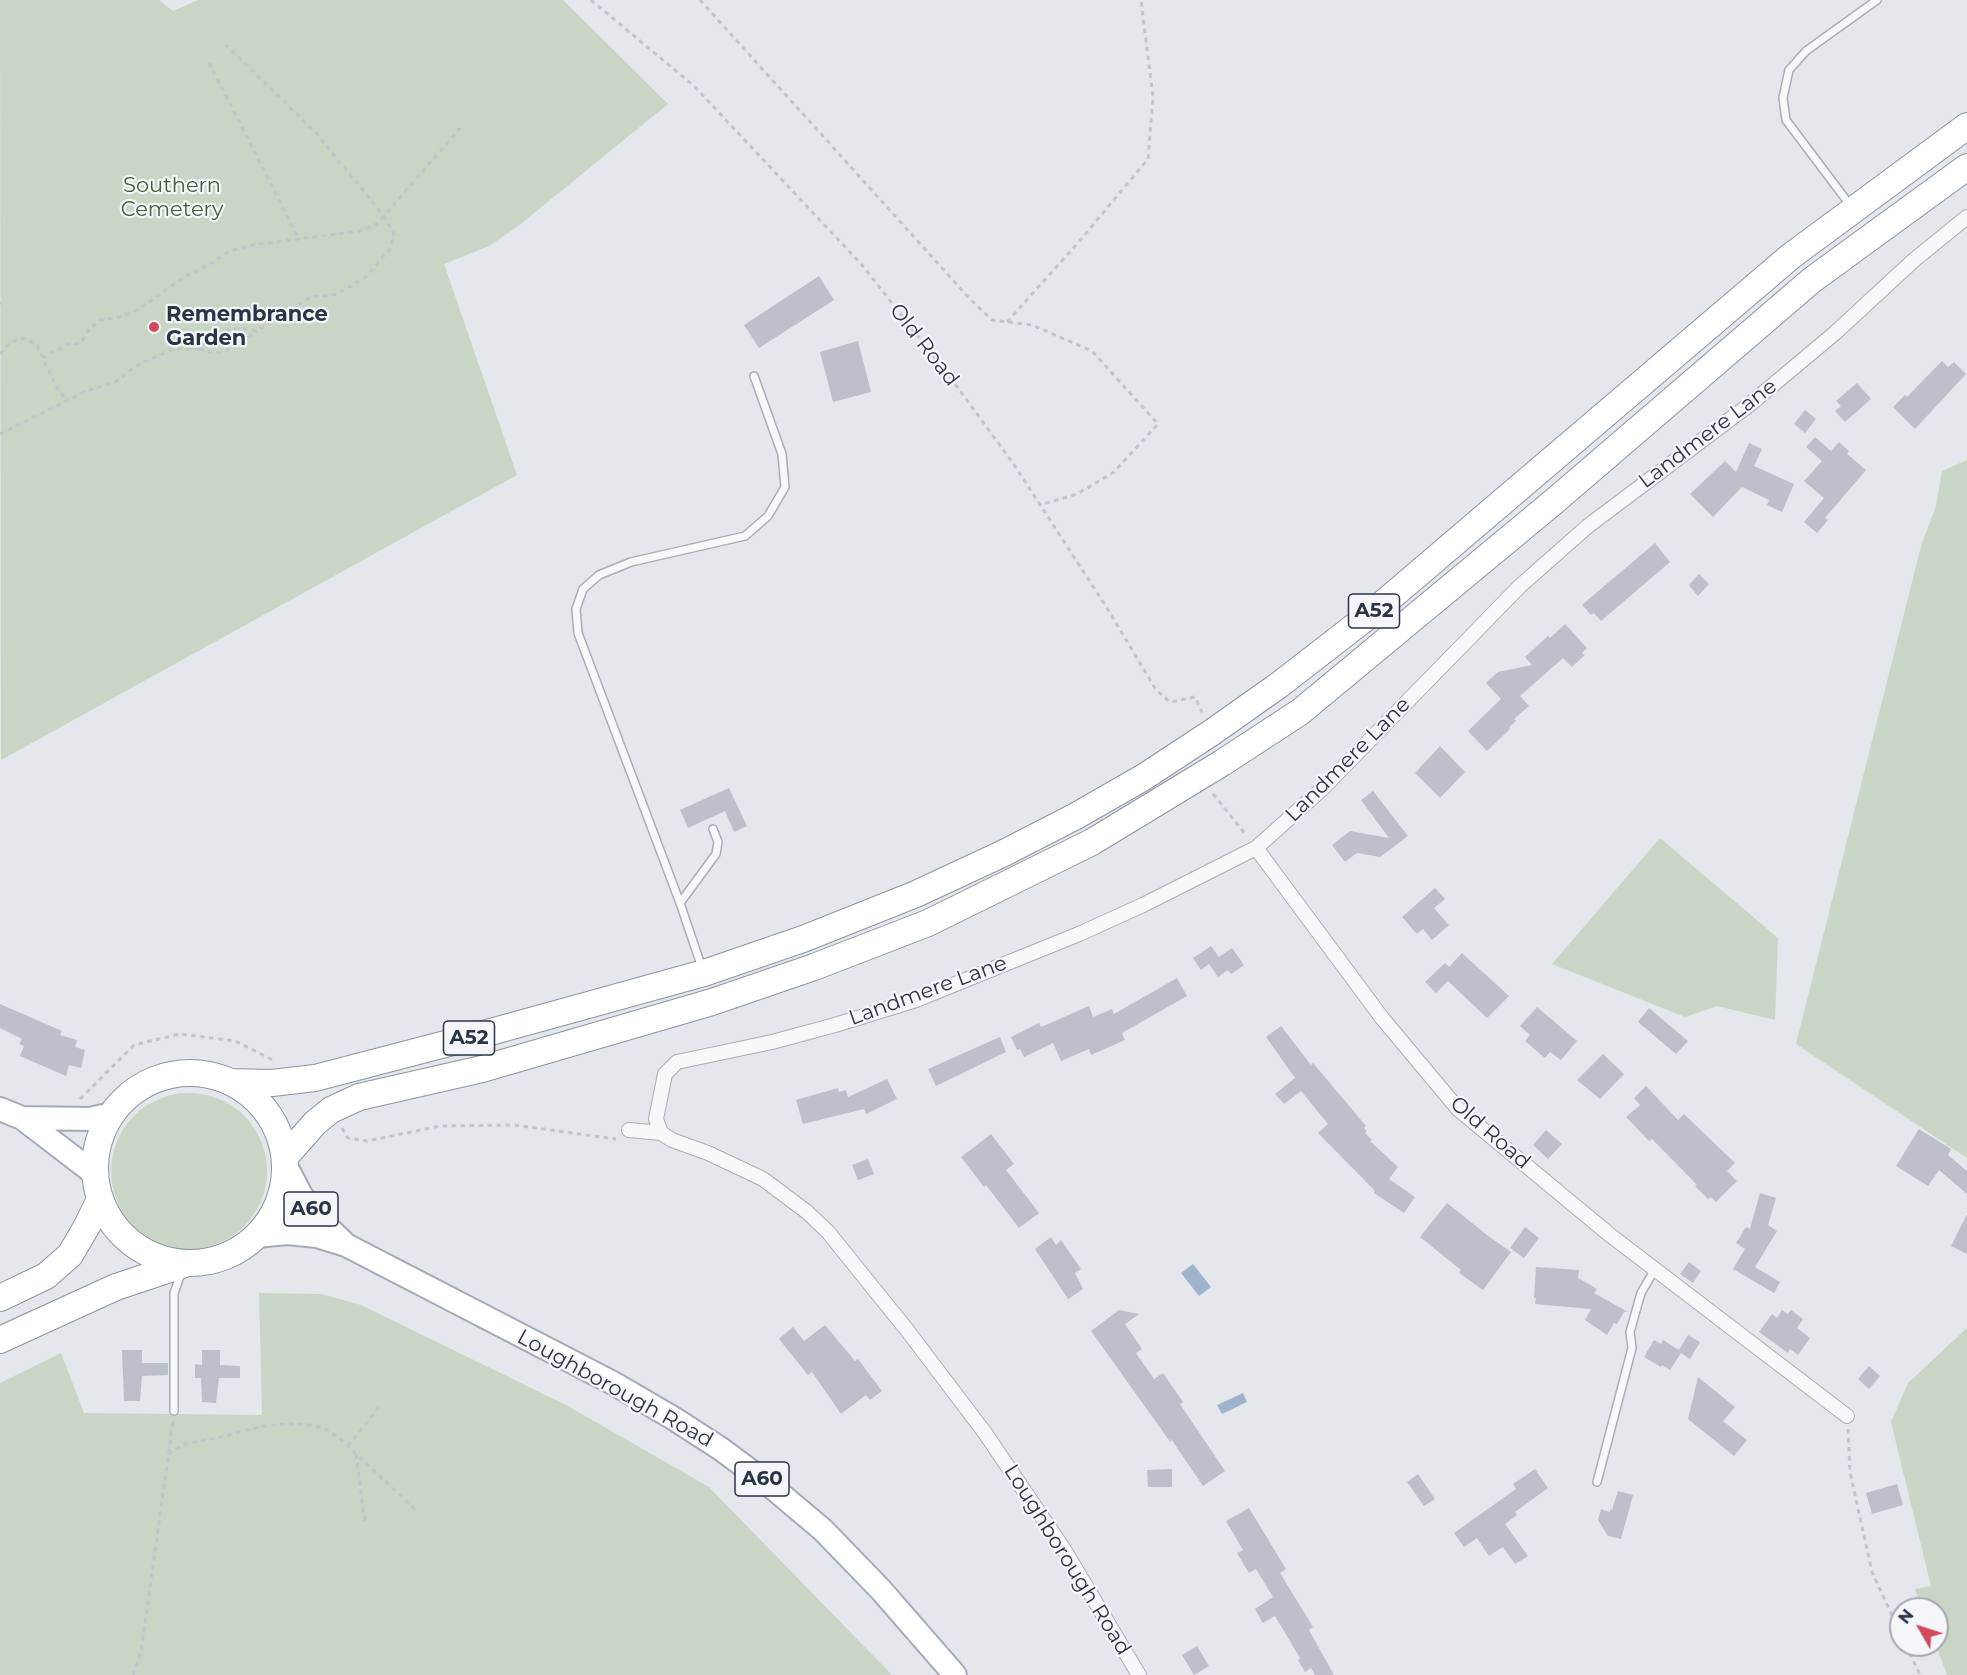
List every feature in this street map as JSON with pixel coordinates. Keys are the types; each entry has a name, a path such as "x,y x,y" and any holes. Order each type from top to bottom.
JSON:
{"highway":[{"name":"A52","path":"230,1082 272,1083 315,1078 704,973 803,939 916,894 1076,816 1173,759 1279,685 1372,613 1791,256 1967,126"},
{"name":"A52","path":"286,1161 315,1124 331,1110 359,1096 482,1069 712,1002 814,967 928,923 1092,842 1222,763 1300,712 1551,504 1812,280 1967,167"},
{"name":"A52","path":"187,1073 209,1075 230,1082 251,1095 268,1112 279,1133 286,1161 281,1197 271,1218 257,1236 242,1249 224,1258 205,1263 185,1264 162,1260 142,1251 124,1237 110,1219 100,1199 95,1174 96,1153 102,1132 112,1114 127,1097 145,1084 165,1076 187,1073"},
{"path":"0,1298 46,1275 70,1255 100,1199"},
{"name":"A52","path":"0,1340 116,1287 185,1264"}],"main road":[{"path":"0,1109 22,1118 95,1174"},
{"path":"22,1118 90,1119 112,1114"},
{"name":"Loughborough Road","path":"286,1161 301,1196 322,1222 346,1245"},
{"name":"Loughborough Road","path":"257,1236 287,1233 317,1236 346,1245 613,1383 721,1449 772,1487 823,1530 881,1590 955,1675"}],"street":[{"name":"Landmere Lane","path":"661,1133 656,1119 665,1074 677,1062 793,1036 916,1000 1079,934 1143,905 1256,848 1322,789 1520,586 1588,526 1749,405 1835,333 1914,260 1967,217"},
{"name":"Old Road","path":"1256,848 1382,1018 1458,1108 1610,1235 1847,1416"},
{"path":"629,1130 661,1133"},
{"name":"Loughborough Road","path":"661,1133 672,1140 708,1153 763,1179 815,1220 902,1323 985,1433 1065,1551 1139,1675"}],"lane":[{"path":"1853,209 1786,120 1783,98 1789,70 1806,51 1877,0"},
{"path":"704,973 680,903 578,633 576,609 583,589 599,575 631,562 745,536 768,516 785,487 782,454 754,376"},
{"path":"680,903 716,854 718,842 712,829"},
{"path":"174,1411 174,1293 185,1264"},
{"path":"1597,1482 1632,1348 1630,1332 1641,1293 1655,1269"}],"path":[{"name":"Old Road","path":"591,0 694,86 862,265 944,369 1013,464 1107,608 1156,690 1170,702 1195,697 1203,715"},
{"path":"700,0 970,299 992,320 1032,325 1092,351 1158,424 1114,472 1077,494 1040,505"},
{"path":"1006,322 1077,244 1148,159 1153,97 1141,0"},
{"path":"0,434 84,392 115,382 134,367 173,349 198,349 215,353 232,349 256,331 311,297 338,294 368,276 391,247 394,234 384,216 315,132 226,45"},
{"path":"209,63 299,239"},
{"path":"42,358 68,344 81,343 89,328 100,320 120,317 137,310 186,276 230,251 252,245 360,231 377,224 462,126"},
{"path":"198,349 219,332 240,328 256,331"},
{"path":"0,354 16,340 26,338 38,347 55,385 67,402"},
{"path":"1205,800 1214,795 1256,848"},
{"path":"348,1446 380,1406"},
{"path":"133,1675 141,1652 174,1411"},
{"path":"1847,1416 1850,1472 1872,1572 1889,1609"},
{"path":"168,1454 186,1444 263,1426 312,1425 327,1430 356,1452 417,1511"},
{"path":"356,1452 366,1523"},
{"path":"1911,1657 1920,1675"}],"green space":[{"name":"Southern Cemetery","path":"0,0 159,0 173,11 198,0 563,0 668,104 517,227 489,246 444,264 517,475 1,760"},
{"path":"1967,460 1967,1158 1796,1044 1921,546 1936,506 1942,471"},
{"path":"1660,838 1778,938 1775,1020 1717,1006 1685,1017 1552,964"},
{"path":"189,1093 219,1099 244,1116 261,1141 267,1171 261,1201 244,1226 219,1243 189,1249 159,1243 134,1226 117,1201 111,1171 117,1141 134,1116 159,1099"},
{"path":"259,1293 321,1294 361,1305 566,1405 709,1487 892,1675 0,1675 0,1383 61,1353 84,1413 262,1415"},
{"path":"1967,1328 1967,1675 1947,1675 1940,1657 1949,1657 1949,1597 1918,1597 1915,1589 1931,1586 1891,1422 1908,1383"}],"water":[{"path":"1193,1264 1211,1287 1199,1296 1181,1273"},
{"path":"1243,1393 1247,1402 1222,1414 1217,1405"}],"building":[{"path":"819,276 834,300 759,348 744,325"},
{"path":"858,341 871,392 833,402 820,352"},
{"path":"1942,361 1948,367 1954,362 1966,374 1915,429 1893,407 1905,395 1907,397"},
{"path":"1857,383 1871,399 1845,422 1835,411 1841,406 1836,401"},
{"path":"1805,410 1816,419 1805,433 1794,424"},
{"path":"1815,437 1831,451 1839,442 1849,451 1847,454 1866,470 1825,518 1828,520 1817,533 1804,522 1824,498 1804,481 1822,461 1806,447"},
{"path":"1749,443 1762,449 1754,466 1794,484 1782,512 1767,505 1769,500 1742,487 1713,517 1690,494 1725,461 1736,472"},
{"path":"1655,543 1670,562 1601,621 1594,613 1591,615 1582,605"},
{"path":"1699,574 1709,584 1698,596 1689,585"},
{"path":"1565,624 1587,648 1582,653 1585,655 1572,667 1563,658 1520,696 1529,706 1514,719 1516,721 1509,727 1510,729 1487,751 1468,731 1501,699 1486,683 1498,672 1532,665 1525,657"},
{"path":"1440,746 1465,772 1440,798 1415,773"},
{"path":"729,788 747,826 734,832 725,811 688,828 680,810"},
{"path":"1373,791 1408,836 1380,857 1357,853 1345,862 1332,845 1350,831 1389,838 1361,800"},
{"path":"1435,888 1445,899 1434,908 1449,925 1432,940 1423,929 1417,934 1402,917"},
{"path":"1211,946 1219,957 1232,948 1244,965 1231,974 1228,970 1218,977 1209,964 1201,970 1193,958"},
{"path":"1462,953 1509,996 1487,1018 1448,981 1436,993 1425,982 1445,963 1449,967"},
{"path":"1177,978 1187,996 1122,1033 1125,1040 1091,1055 1089,1049 1061,1061 1053,1043 1024,1057 1020,1049 1017,1050 1011,1037 1039,1023 1041,1027 1089,1006 1093,1017 1112,1009 1114,1014"},
{"path":"0,1004 62,1031 60,1035 77,1040 75,1047 85,1050 81,1068 69,1065 66,1076 20,1056 24,1046 19,1044 22,1039 0,1028"},
{"path":"1537,1007 1577,1041 1561,1060 1550,1052 1545,1058 1525,1041 1530,1035 1520,1026"},
{"path":"1649,1008 1688,1041 1676,1054 1638,1022"},
{"path":"1281,1026 1311,1065 1313,1063 1366,1126 1365,1133 1372,1140 1370,1141 1398,1167 1389,1179 1415,1197 1404,1213 1374,1193 1375,1191 1318,1133 1328,1124 1301,1091 1284,1104 1275,1094 1295,1078 1266,1037"},
{"path":"1000,1037 1006,1052 936,1086 928,1069"},
{"path":"1603,1054 1624,1074 1600,1099 1577,1080"},
{"path":"887,1079 897,1099 866,1114 864,1109 803,1124 796,1100 838,1088 839,1092 846,1090 848,1097"},
{"path":"1646,1086 1678,1120 1684,1114 1735,1163 1727,1171 1737,1181 1716,1202 1711,1197 1708,1199 1652,1139 1649,1141 1626,1117 1640,1105 1634,1098"},
{"path":"1919,1129 1951,1149 1948,1155 1967,1171 1967,1194 1939,1170 1928,1186 1896,1166"},
{"path":"1546,1130 1562,1144 1548,1159 1533,1145"},
{"path":"991,1134 1014,1164 1006,1170 1039,1213 1019,1228 961,1157"},
{"path":"868,1159 874,1174 858,1180 852,1165"},
{"path":"1760,1193 1776,1198 1768,1225 1777,1231 1755,1267 1780,1282 1774,1293 1733,1269 1745,1249 1736,1243 1746,1227 1750,1229"},
{"path":"1447,1203 1511,1252 1483,1290 1459,1273 1461,1270 1420,1237"},
{"path":"1967,1214 1967,1254 1951,1246"},
{"path":"1525,1227 1539,1238 1524,1258 1510,1248"},
{"path":"1051,1237 1056,1245 1061,1240 1081,1269 1075,1273 1083,1289 1068,1299 1035,1249"},
{"path":"1689,1262 1701,1271 1693,1283 1680,1274"},
{"path":"1536,1267 1579,1270 1578,1278 1597,1289 1594,1293 1628,1312 1624,1312 1607,1335 1585,1320 1591,1309 1535,1304"},
{"path":"1119,1310 1139,1314 1125,1324 1142,1349 1136,1353 1154,1379 1163,1373 1183,1402 1180,1404 1225,1471 1203,1486 1091,1331"},
{"path":"1782,1310 1788,1314 1791,1310 1803,1319 1797,1328 1810,1338 1798,1355 1790,1349 1788,1353 1759,1332 1772,1314 1777,1318"},
{"path":"825,1325 855,1361 858,1359 882,1391 870,1400 866,1395 841,1414 812,1372 808,1375 779,1339 793,1327 804,1341"},
{"path":"1688,1335 1700,1342 1690,1359 1681,1353 1670,1370 1644,1357 1654,1340 1661,1344 1663,1340 1679,1350"},
{"path":"122,1350 142,1350 142,1363 168,1363 168,1375 142,1376 140,1401 124,1401"},
{"path":"202,1350 220,1350 220,1365 240,1366 240,1378 219,1378 216,1403 202,1402 201,1378 195,1378 195,1364 202,1365"},
{"path":"1869,1366 1880,1376 1869,1389 1858,1379"},
{"path":"1698,1377 1735,1407 1723,1421 1747,1440 1734,1456 1688,1419"},
{"path":"1172,1469 1172,1487 1148,1487 1147,1470"},
{"path":"1535,1469 1548,1488 1515,1512 1517,1515 1505,1524 1528,1556 1515,1564 1503,1547 1489,1556 1477,1538 1464,1547 1454,1533 1516,1489 1513,1484"},
{"path":"1418,1474 1435,1499 1424,1506 1407,1482"},
{"path":"1897,1484 1903,1505 1872,1514 1866,1493"},
{"path":"1618,1491 1633,1495 1621,1539 1608,1536 1598,1520 1601,1509 1610,1512 1610,1509 1612,1510"},
{"path":"1249,1508 1286,1569 1280,1573 1313,1627 1309,1630 1334,1675 1315,1675 1311,1668 1305,1672 1298,1660 1300,1658 1275,1616 1263,1623 1255,1609 1273,1597 1256,1569 1249,1573 1237,1553 1243,1550 1226,1521"},
{"path":"1197,1646 1209,1666 1194,1675 1182,1655"}],"place":[{"name":"Remembrance Garden","path":"154,327"}]}
